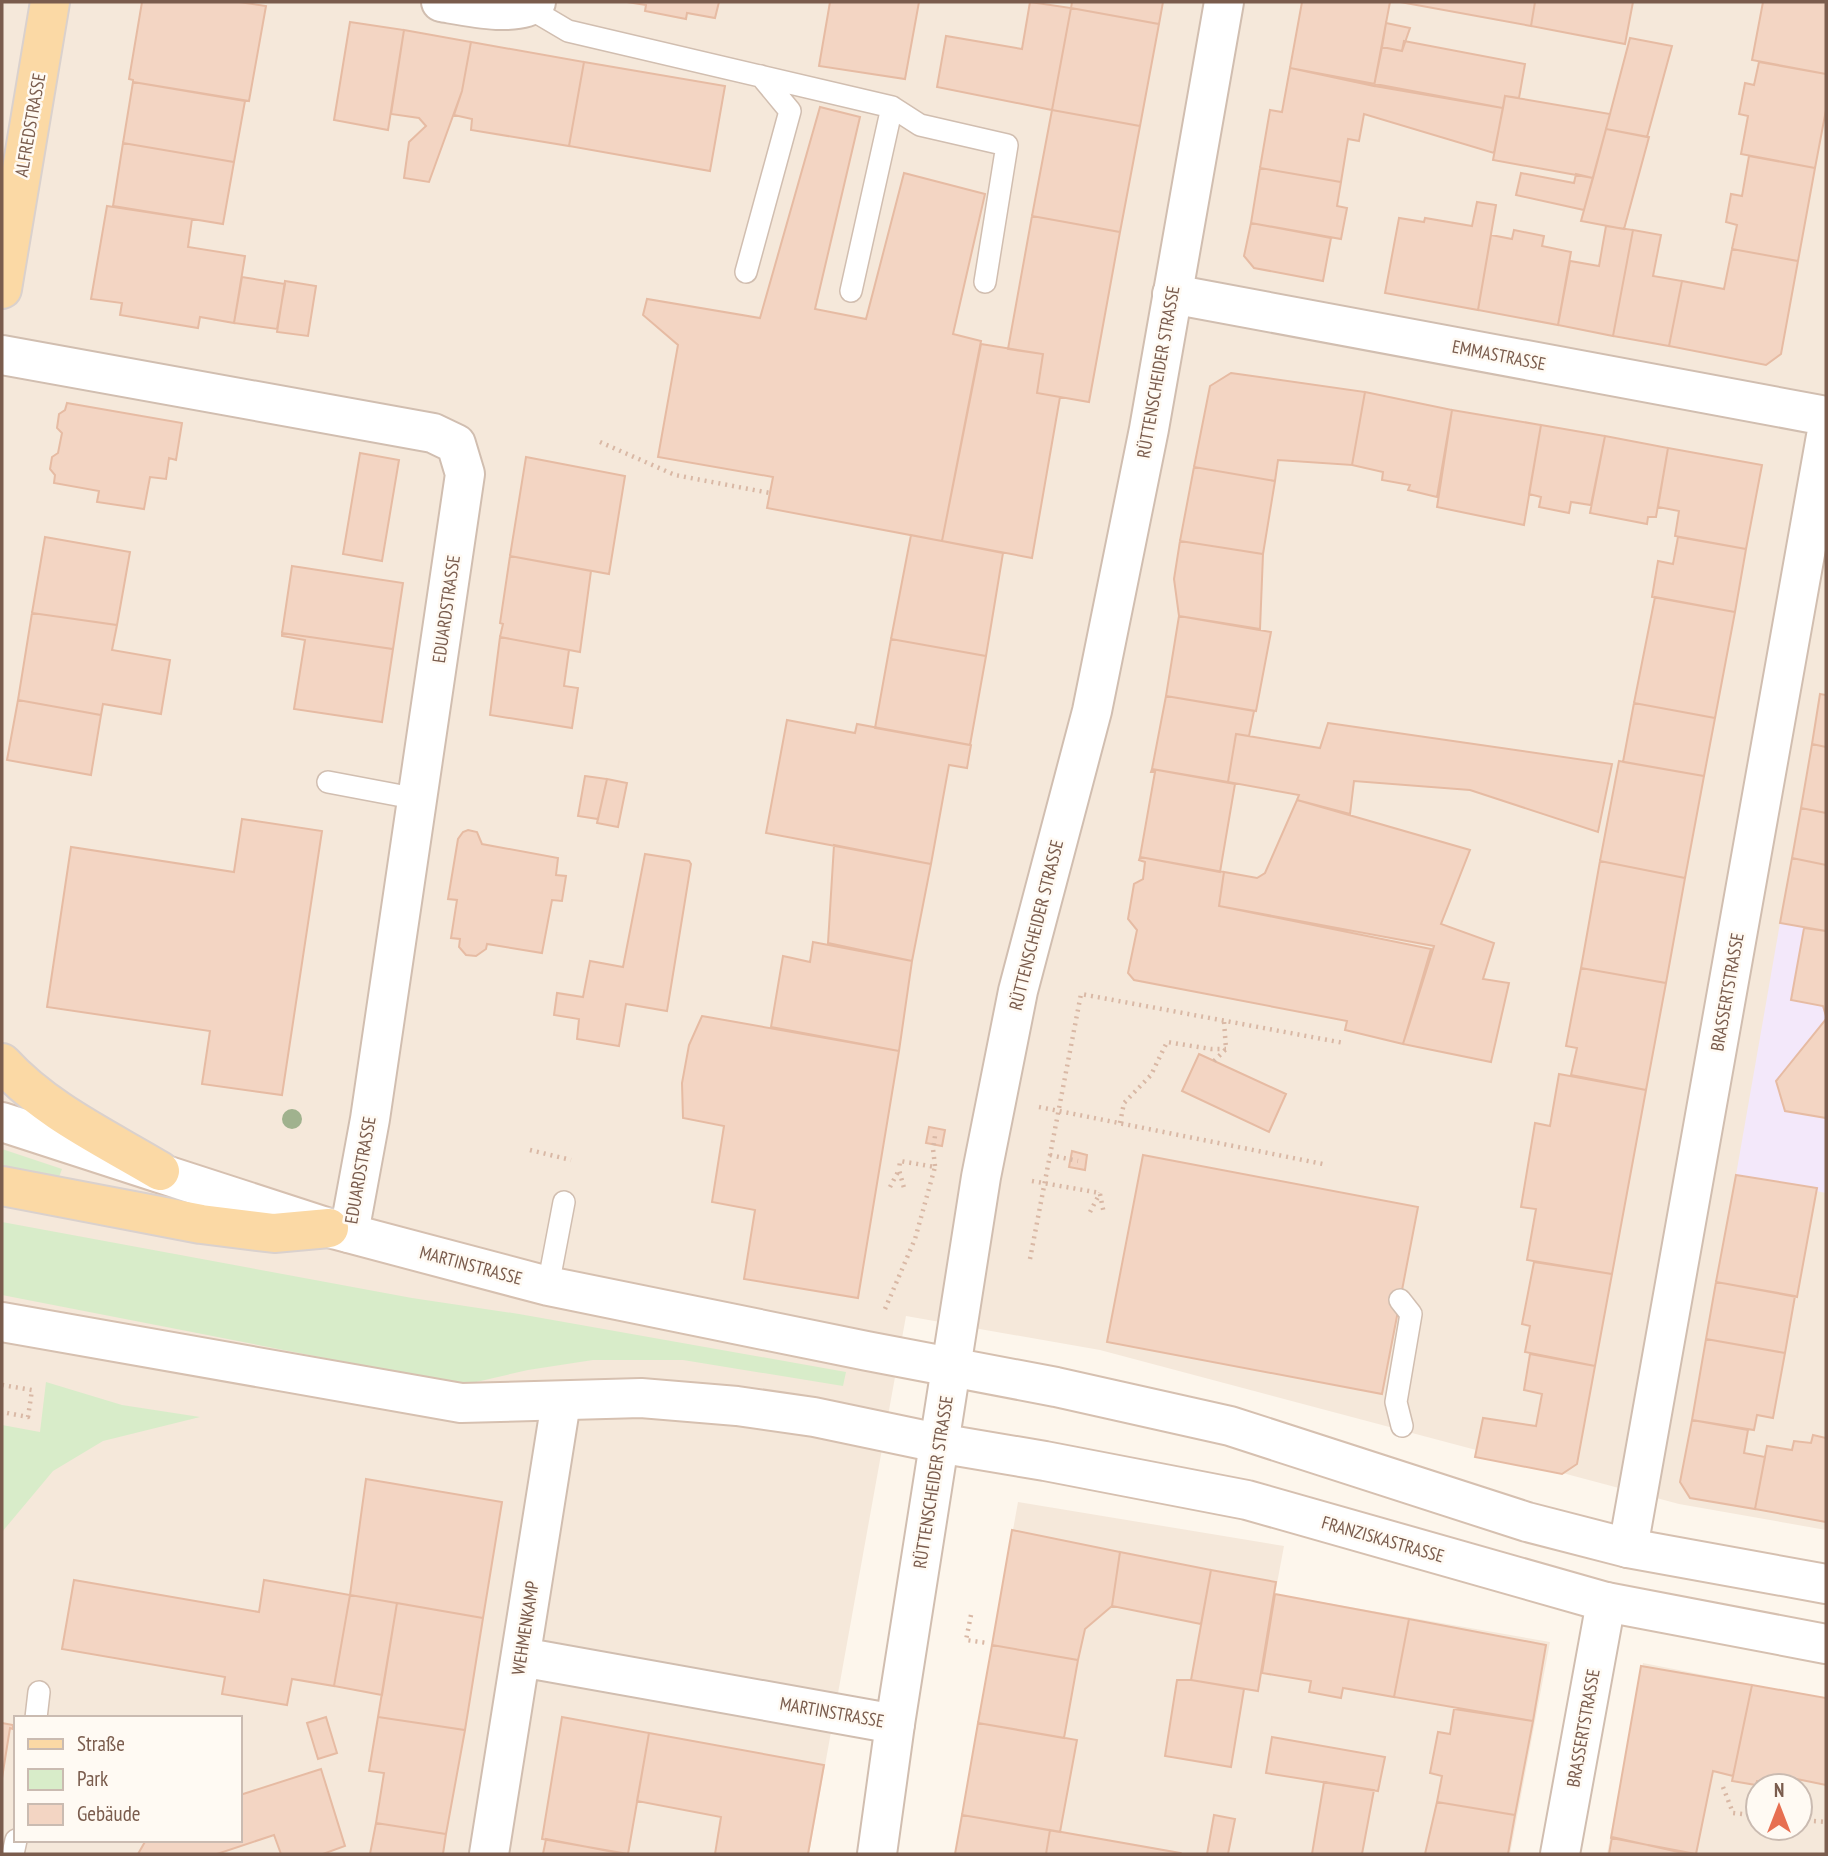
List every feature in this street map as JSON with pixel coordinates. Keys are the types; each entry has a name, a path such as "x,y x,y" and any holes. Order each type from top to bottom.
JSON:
{"main road":[{"name":"ALFREDSTRASSE","path":"2,289 50,2"},
{"path":"2,1063 43,1102 160,1171"},
{"path":"2,1186 201,1224 274,1233 339,1231"}],"street":[{"path":"441,2 486,9 532,5"},
{"name":"RÜTTENSCHEIDER STRASSE","path":"877,1854 938,1443 996,1098 1018,991 1092,711 1149,429 1224,2"},
{"name":"EMMASTRASSE","path":"1172,294 1826,416"},
{"name":"EDUARDSTRASSE","path":"2,355 433,433 456,444 465,474 418,799 370,1119 339,1231"},
{"name":"BRASSERTSTRASSE","path":"1628,1548 1826,436"},
{"name":"MARTINSTRASSE","path":"2,1122 339,1231 548,1286 950,1367"},
{"path":"2,1322 461,1403 641,1398 737,1406 814,1417 938,1443"},
{"path":"950,1367 1056,1387 1230,1426 1527,1522 1628,1548 1826,1584"},
{"name":"WEHMENKAMP","path":"489,1854 561,1402"},
{"name":"FRANZISKASTRASSE","path":"938,1443 1247,1500 1606,1602 1826,1644"},
{"name":"BRASSERTSTRASSE","path":"1560,1854 1606,1602"},
{"name":"MARTINSTRASSE","path":"521,1657 895,1724"}],"lane":[{"path":"532,5 568,31 892,107 920,125 1007,145 985,282"},
{"path":"746,272 790,111 761,76"},
{"path":"851,291 892,107"},
{"path":"328,782 418,799"},
{"path":"548,1286 564,1202"},
{"path":"1400,1300 1411,1314 1396,1402 1402,1426"},
{"path":"36,1716 39,1692"}],"path":[{"path":"600,442 675,475 770,493"},
{"path":"1030,1258 1081,994 1344,1043"},
{"path":"1214,1061 1226,1049 1224,1021"},
{"path":"1120,1123 1124,1103 1151,1075 1167,1042 1226,1049"},
{"path":"996,1098 1323,1164"},
{"path":"882,1316 915,1238 935,1167 935,1136"},
{"path":"530,1150 571,1160"},
{"path":"1050,1155 1078,1161"},
{"path":"904,1188 899,1170 900,1161 935,1167"},
{"path":"890,1186 899,1170"},
{"path":"1032,1181 1100,1193"},
{"path":"1090,1212 1100,1193"},
{"path":"1100,1193 1104,1214"},
{"path":"2,1385 32,1390 28,1417 2,1412"},
{"path":"971,1615 966,1640 987,1643"},
{"path":"1723,1787 1733,1813 1744,1814"}],"shaded area":[{"path":"2,2 1826,2 1826,1530 1679,1504 1100,1350 906,1316 809,1854 2,1854"},
{"path":"1780,923 1826,930 1826,1193 1816,1191 1816,1188 1736,1175"},
{"path":"1018,1502 1284,1546 1275,1594 1550,1642 1510,1854 955,1854"},
{"path":"1643,1663 1826,1699 1826,1854 1607,1854"}],"green space":[{"path":"2,1149 62,1169 59,1177 2,1165"},
{"path":"2,1222 412,1298 519,1314 846,1372 843,1386 683,1360 593,1360 528,1370 463,1385 2,1295"},
{"path":"46,1382 122,1405 200,1417 103,1441 53,1471 2,1532 2,1425 40,1432"}],"building":[{"path":"142,2 239,2 266,6 249,101 133,82 129,79"},
{"path":"627,2 719,2 715,18 687,13 686,19 645,11 646,5"},
{"path":"830,2 919,2 905,79 819,66"},
{"path":"1030,2 1071,8 1052,110 937,87 946,36 1022,49"},
{"path":"1072,2 1163,2 1159,24 1071,8"},
{"path":"1302,2 1390,2 1374,86 1290,68"},
{"path":"1400,2 1535,2 1531,26"},
{"path":"1535,2 1633,2 1625,44 1531,26"},
{"path":"1763,2 1826,2 1826,74 1752,60"},
{"path":"1071,8 1159,24 1140,126 1052,110"},
{"path":"350,22 404,30 388,130 334,120"},
{"path":"1386,23 1410,28 1402,51 1382,47"},
{"path":"404,30 471,42 462,91 429,182 404,178 409,142 426,126 419,118 391,114"},
{"path":"1630,38 1672,46 1647,137 1606,129"},
{"path":"1404,41 1525,64 1519,98 1505,96 1503,108 1374,86 1382,47 1402,51"},
{"path":"471,42 584,62 569,146 471,130 472,119 454,115 462,91"},
{"path":"584,62 725,86 710,171 569,146"},
{"path":"1759,62 1826,74 1826,110 1815,168 1741,154 1748,116 1739,114 1745,83 1754,85"},
{"path":"1290,68 1503,108 1494,153 1364,114 1359,141 1348,139 1341,182 1260,168 1270,110 1282,112"},
{"path":"133,82 245,101 234,162 123,143"},
{"path":"1505,96 1610,114 1593,178 1493,160"},
{"path":"820,107 860,117 815,309 866,319 904,173 985,194 953,334 981,341 942,541 767,508 773,477 658,457 678,345 643,315 647,299 760,318"},
{"path":"1052,110 1140,126 1120,232 1032,216"},
{"path":"1606,129 1649,137 1624,229 1581,221"},
{"path":"123,143 234,162 223,224 113,206"},
{"path":"1749,156 1815,168 1798,261 1732,249 1737,225 1726,222 1731,194 1742,196"},
{"path":"1260,168 1341,182 1337,206 1347,208 1341,239 1251,223"},
{"path":"1521,173 1574,183 1576,174 1593,178 1584,210 1516,195"},
{"path":"1477,202 1496,205 1478,310 1385,293 1399,218 1424,222 1425,218 1472,226"},
{"path":"107,206 192,219 188,247 245,256 234,323 200,317 198,328 120,315 122,303 91,299"},
{"path":"1032,216 1120,232 1089,402 1037,393 1043,354 1008,349"},
{"path":"1251,223 1331,238 1323,281 1254,268 1244,256"},
{"path":"1606,226 1633,230 1613,336 1558,325 1570,261 1599,266"},
{"path":"1514,230 1544,236 1542,246 1571,252 1558,325 1478,310 1491,235 1512,239"},
{"path":"1633,230 1661,235 1653,276 1682,281 1669,346 1613,336"},
{"path":"1732,249 1798,261 1781,354 1766,365 1669,346 1682,281 1724,289"},
{"path":"242,277 285,284 277,329 234,323"},
{"path":"285,281 316,286 308,336 277,332"},
{"path":"981,344 1043,354 1037,393 1060,397 1032,558 942,541"},
{"path":"1231,373 1365,392 1352,465 1278,460 1275,481 1194,467 1210,386"},
{"path":"1365,392 1452,410 1437,497 1408,490 1410,485 1382,480 1383,472 1352,465"},
{"path":"67,403 182,423 176,460 169,458 166,479 150,477 144,509 97,502 99,491 54,483 55,475 50,469 52,457 58,453 62,433 57,428 59,414 65,410"},
{"path":"1452,410 1541,425 1524,525 1437,507"},
{"path":"1541,425 1605,436 1591,505 1571,502 1569,513 1539,507 1541,497 1529,494"},
{"path":"1605,436 1668,448 1656,517 1648,517 1647,524 1590,513"},
{"path":"1668,448 1762,465 1746,549 1675,536 1679,511 1658,507"},
{"path":"360,453 399,460 382,561 343,554"},
{"path":"526,457 625,476 609,574 510,556"},
{"path":"1194,467 1275,481 1263,554 1180,541"},
{"path":"911,535 1003,553 986,656 891,639"},
{"path":"45,537 130,552 117,625 32,613"},
{"path":"1678,537 1746,549 1735,612 1652,597 1658,561 1673,564"},
{"path":"1180,541 1263,554 1260,629 1179,616 1174,579"},
{"path":"510,556 591,571 580,652 500,637"},
{"path":"292,566 403,583 393,649 282,633"},
{"path":"1655,597 1735,612 1715,718 1634,703"},
{"path":"32,613 117,625 112,650 170,660 161,714 103,704 101,715 18,700"},
{"path":"1179,616 1271,632 1256,711 1166,696"},
{"path":"282,633 393,649 382,722 294,709 305,640 282,636"},
{"path":"500,637 569,650 564,686 578,688 572,728 490,715"},
{"path":"891,639 986,656 970,745 875,728"},
{"path":"1820,694 1826,695 1826,747 1812,744"},
{"path":"1166,696 1254,711 1249,736 1236,734 1228,782 1152,769"},
{"path":"18,700 101,715 91,775 7,760"},
{"path":"1634,703 1715,718 1704,776 1623,762"},
{"path":"787,720 855,733 857,724 971,745 967,768 949,765 931,864 766,833"},
{"path":"1328,723 1612,764 1598,832 1470,790 1354,781 1350,814 1297,800 1299,795 1228,782 1236,734 1320,748"},
{"path":"1812,744 1826,747 1826,813 1801,808"},
{"path":"1619,761 1704,776 1685,878 1600,861"},
{"path":"1152,769 1235,784 1220,872 1140,857 1155,772 1151,772"},
{"path":"585,776 607,779 598,819 578,816"},
{"path":"607,779 627,783 618,827 597,823"},
{"path":"1297,800 1470,850 1441,924 1494,943 1483,979 1509,983 1491,1062 1403,1044 1434,946 1219,906 1224,872 1257,878 1265,873"},
{"path":"1801,808 1826,813 1826,865 1792,858"},
{"path":"242,819 322,831 282,1095 202,1084 210,1031 47,1007 71,847 234,872"},
{"path":"468,830 477,832 482,844 558,858 556,875 566,876 562,901 552,900 542,953 487,944 486,949 476,956 466,955 459,947 460,939 451,938 457,900 448,899 458,839"},
{"path":"834,845 931,864 912,961 828,943"},
{"path":"645,854 689,861 691,864 667,1011 626,1004 619,1046 577,1039 579,1019 554,1015 557,993 583,997 590,961 623,967"},
{"path":"1140,857 1224,872 1219,906 1431,949 1403,1044 1345,1030 1347,1021 1134,980 1128,973 1137,930 1128,919 1134,884 1143,879 1145,862 1139,860"},
{"path":"1792,858 1826,865 1826,931 1780,923"},
{"path":"1600,861 1685,878 1666,983 1581,968"},
{"path":"1804,928 1826,931 1826,1016 1823,1006 1791,1000"},
{"path":"813,942 912,961 899,1051 771,1027 783,956 810,962"},
{"path":"1581,968 1666,983 1646,1090 1571,1075 1577,1048 1566,1046"},
{"path":"702,1016 899,1051 858,1298 744,1279 755,1210 712,1202 724,1126 683,1118 682,1083 689,1045"},
{"path":"1826,1019 1826,1118 1785,1111 1776,1081"},
{"path":"1199,1054 1286,1094 1269,1132 1182,1091"},
{"path":"1559,1074 1646,1090 1612,1274 1527,1260 1536,1209 1521,1207 1535,1123 1550,1126"},
{"path":"929,1127 945,1130 942,1146 926,1143"},
{"path":"1072,1151 1087,1155 1085,1170 1069,1167"},
{"path":"1143,1155 1418,1207 1382,1394 1107,1342"},
{"path":"1736,1175 1817,1188 1797,1297 1716,1282"},
{"path":"1534,1262 1612,1274 1595,1366 1525,1352 1530,1326 1522,1324"},
{"path":"1716,1282 1795,1296 1785,1353 1706,1339"},
{"path":"1706,1339 1785,1353 1773,1418 1757,1415 1754,1430 1692,1420"},
{"path":"1530,1354 1595,1366 1577,1464 1562,1474 1475,1457 1483,1418 1536,1426 1542,1394 1524,1390"},
{"path":"1692,1420 1748,1430 1744,1453 1765,1457 1755,1509 1690,1498 1680,1482"},
{"path":"1813,1435 1826,1438 1826,1522 1755,1509 1767,1446 1792,1450 1794,1441 1811,1443"},
{"path":"366,1479 502,1502 483,1618 350,1595"},
{"path":"1012,1530 1120,1552 1112,1606 1085,1629 1078,1660 992,1645"},
{"path":"1120,1552 1211,1570 1201,1624 1112,1606"},
{"path":"1211,1570 1276,1582 1258,1691 1191,1680"},
{"path":"74,1580 259,1612 264,1580 350,1595 334,1686 292,1679 287,1705 222,1694 225,1677 62,1649"},
{"path":"1275,1594 1409,1619 1394,1697 1343,1688 1341,1698 1309,1692 1311,1681 1262,1673"},
{"path":"350,1595 397,1603 382,1695 334,1686"},
{"path":"397,1603 483,1618 465,1730 378,1717"},
{"path":"1409,1619 1546,1645 1533,1721 1394,1697"},
{"path":"992,1645 1078,1660 1064,1738 978,1723"},
{"path":"1641,1666 1752,1685 1733,1776 1713,1771 1696,1854 1611,1838"},
{"path":"1177,1680 1244,1689 1231,1767 1165,1756"},
{"path":"1752,1685 1826,1698 1826,1785 1814,1783 1814,1772 1744,1772 1744,1783 1732,1781"},
{"path":"1454,1709 1533,1721 1515,1815 1437,1802 1442,1776 1430,1773 1438,1732 1450,1734"},
{"path":"326,1717 337,1753 318,1759 307,1723"},
{"path":"378,1717 465,1730 446,1834 376,1823 384,1773 369,1771"},
{"path":"562,1717 649,1733 628,1854 542,1839"},
{"path":"2,1723 13,1725 13,1729 10,1728 2,1778"},
{"path":"978,1723 1077,1740 1060,1832 962,1815"},
{"path":"649,1733 824,1765 808,1854 715,1854 721,1817 637,1801"},
{"path":"1272,1737 1385,1757 1378,1791 1266,1773"},
{"path":"321,1769 345,1846 323,1854 281,1854 274,1835 217,1854 138,1854 145,1842 242,1842 242,1794"},
{"path":"1324,1782 1374,1790 1362,1854 1312,1854"},
{"path":"1437,1802 1515,1815 1508,1854 1425,1854"},
{"path":"962,1815 1050,1830 1046,1854 955,1854"},
{"path":"1214,1815 1235,1819 1228,1854 1207,1854"},
{"path":"376,1823 446,1834 443,1854 370,1854"},
{"path":"1050,1830 1180,1853 1046,1854"},
{"path":"1612,1837 1683,1853 1683,1854 1609,1854"},
{"path":"546,1839 624,1854 543,1854"}]}
